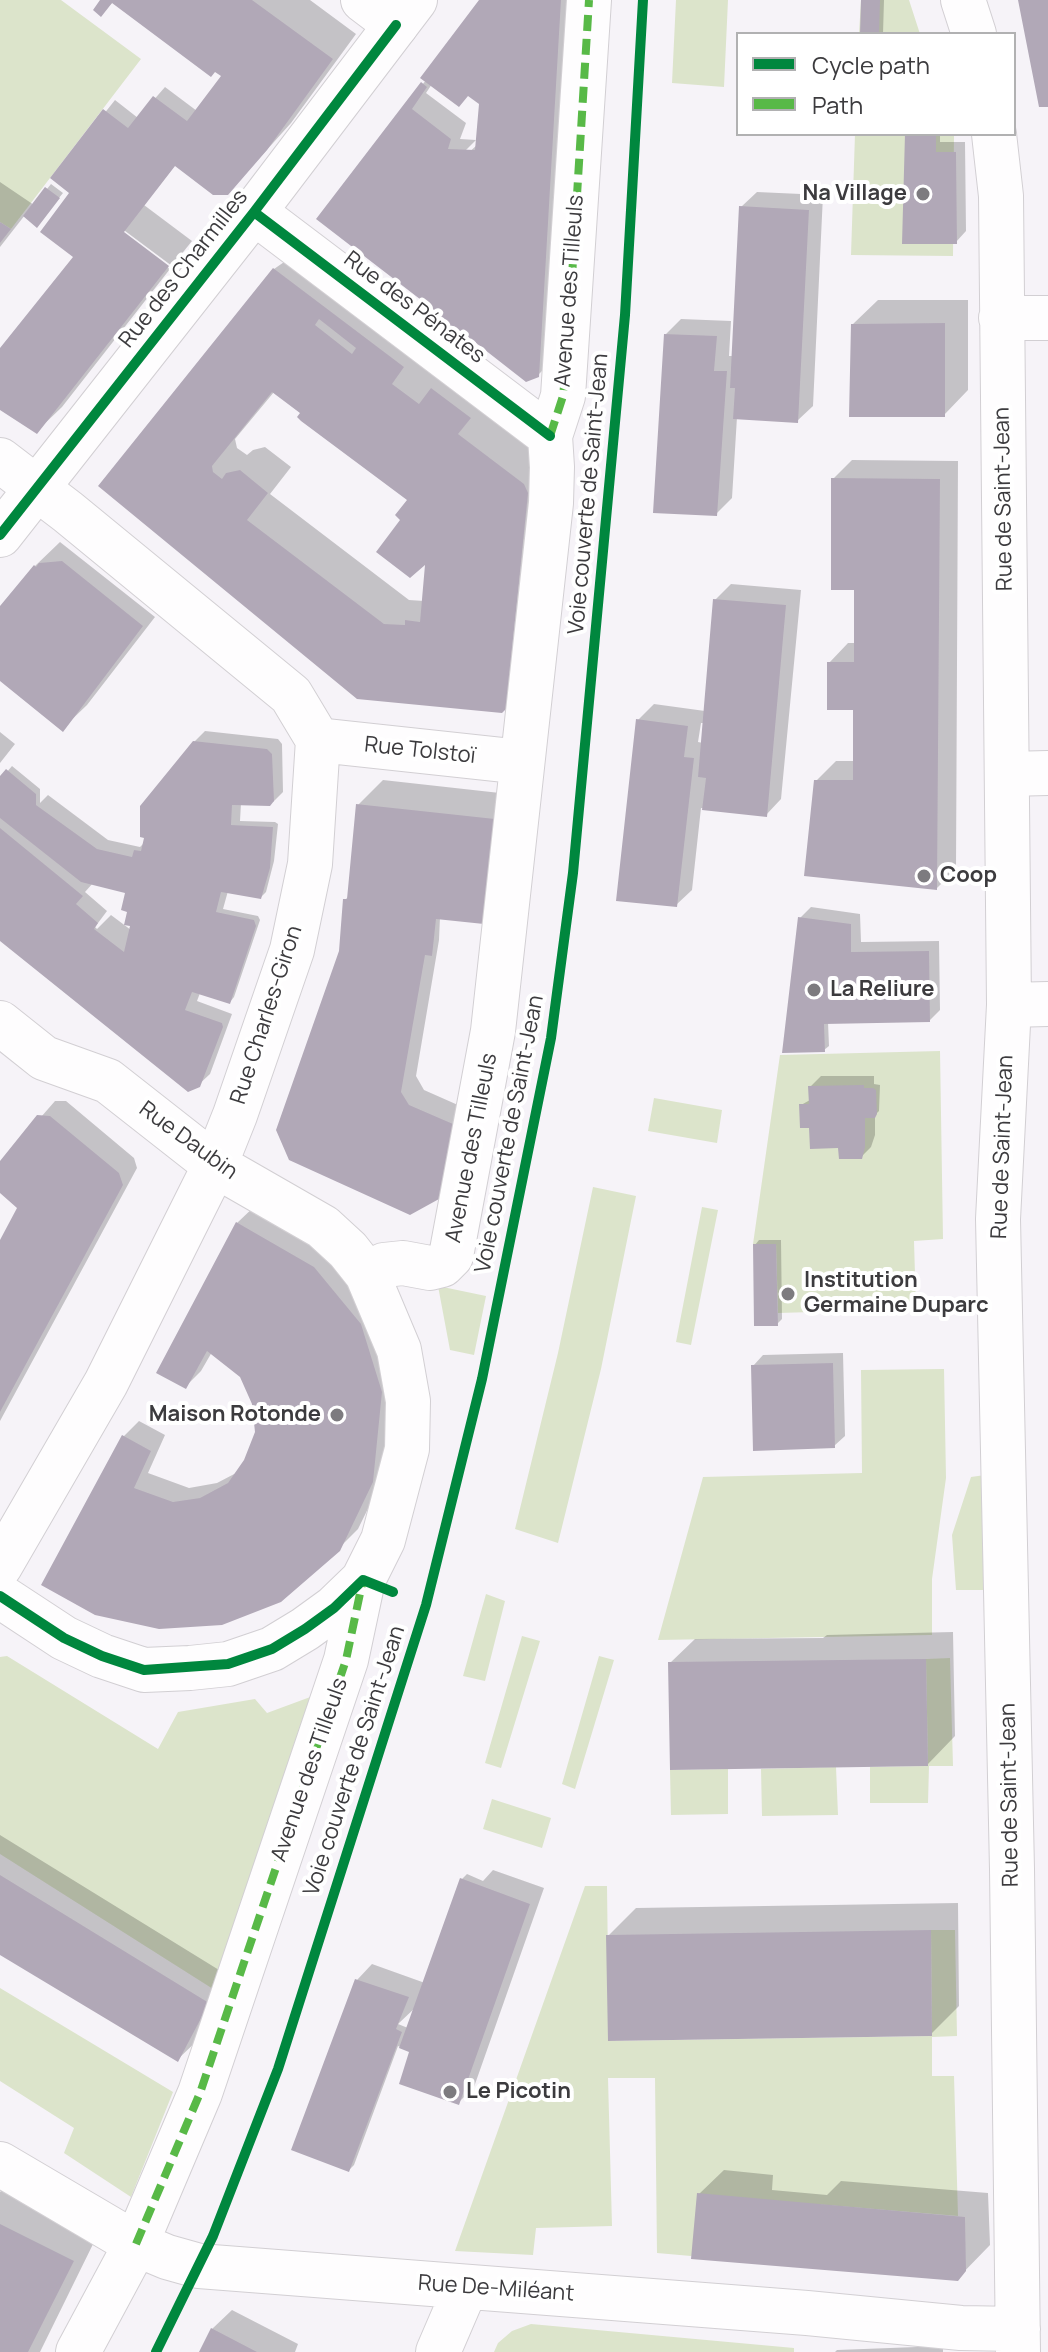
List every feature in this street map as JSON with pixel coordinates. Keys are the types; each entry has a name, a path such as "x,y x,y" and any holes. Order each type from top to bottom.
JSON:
{"street":[{"name":"Avenue des Tilleuls","path":"78,2352 136,2244 205,2078 346,1660 363,1580 383,1540 407,1449 408,1401 399,1350 367,1274 384,1265 394,1264 430,1268 442,1265 451,1256 493,1031 551,503 550,436 563,396 589,0"},
{"path":"963,0 973,32"},
{"name":"Rue des Charmilles","path":"0,535 254,212 391,8"},
{"name":"Rue de Saint-Jean","path":"994,136 1001,196 1001,318 1028,774 1028,1004 998,1219 1018,2341"},
{"name":"Rue des Pénates","path":"254,212 550,436"},
{"path":"1001,318 1048,318"},
{"path":"0,460 291,695 318,740"},
{"name":"Rue Tolstoï","path":"318,740 522,762"},
{"name":"Rue Charles-Giron","path":"0,1566 106,1383 215,1165 235,1115 292,950 310,864 318,740"},
{"name":"Rue Daubin","path":"0,1023 44,1058 108,1081 215,1165 323,1227 348,1250 367,1274"},
{"path":"0,1596 64,1638 102,1656 144,1670 190,1668 228,1664 272,1649 324,1615 363,1580"},
{"name":"Rue De-Miléant","path":"0,2164 136,2244 199,2266 807,2313 961,2328 1018,2341"},
{"path":"438,2352 466,2287"}],"green space":[{"path":"0,0 61,0 141,59 11,229 0,222"},
{"path":"676,0 728,0 724,87 672,83"},
{"path":"861,0 909,0 919,32 859,32"},
{"path":"855,136 954,136 953,256 851,255"},
{"path":"940,1051 943,1239 914,1241 916,1309 778,1313 776,1244 753,1244 780,1055"},
{"path":"654,1098 722,1110 717,1143 648,1131"},
{"path":"593,1187 636,1196 601,1369 558,1543 515,1529 558,1353"},
{"path":"702,1207 718,1210 691,1345 676,1342"},
{"path":"438,1286 486,1296 474,1355 450,1350"},
{"path":"944,1369 946,1478 932,1579 932,1635 658,1640 703,1477 862,1473 861,1370"},
{"path":"985,1475 985,1590 956,1590 952,1535 971,1477"},
{"path":"486,1594 505,1601 485,1681 463,1676"},
{"path":"522,1636 540,1641 501,1768 485,1763"},
{"path":"7,1656 158,1749 178,1712 255,1699 267,1713 313,1696 213,1989 0,1854 0,1657"},
{"path":"599,1656 614,1660 575,1789 562,1784"},
{"path":"950,1658 953,1766 929,1766 928,1803 870,1803 870,1767 928,1766 926,1659"},
{"path":"836,1767 838,1815 762,1816 761,1769"},
{"path":"728,1769 728,1814 671,1815 670,1770"},
{"path":"492,1799 551,1818 542,1848 483,1829"},
{"path":"585,1886 607,1886 609,2041 932,2036 931,1930 955,1930 957,2036 932,2037 932,2076 954,2076 958,2216 815,2204 691,2256 657,2253 655,2078 608,2078 612,2226 536,2228 533,2255 455,2251"},
{"path":"0,1988 173,2092 131,2197 64,2153 74,2128 0,2081"},
{"path":"531,2324 794,2348 794,2352 494,2352 498,2343 512,2331"}],"building":[{"path":"100,0 252,0 333,59 267,150 228,195 213,195 175,166 124,232 169,266 37,434 0,410 0,348 73,257 40,232 69,193 50,178 103,109 128,128 153,96 187,121 221,76 215,72 211,77 112,3 101,17 93,10"},
{"path":"479,0 561,0 539,377 526,382 471,339 467,343 434,317 438,313 316,219 421,82 427,87 412,109 451,139 448,149 475,150 479,104 468,96 459,107 420,78"},
{"path":"861,0 880,0 879,32 860,32"},
{"path":"1018,0 1048,0 1048,107 1039,107"},
{"path":"905,136 936,136 936,152 956,152 957,244 902,244"},
{"path":"45,187 60,198 37,228 23,216"},
{"path":"739,206 809,210 798,423 733,419 735,388 730,388"},
{"path":"0,222 11,229 0,243"},
{"path":"273,268 404,367 392,384 419,404 431,388 471,418 458,434 524,484 528,493 506,709 502,713 357,699 98,486","holes":["319,319 356,348 352,354 315,325","272,392 300,413 297,417 301,421 407,500 395,515 400,520 376,552 410,578 425,565 420,622 405,620 405,625 384,624 247,520 268,493 240,470 226,473 222,479 213,472 212,466"]},
{"path":"945,323 945,417 849,417 851,324"},
{"path":"664,334 717,336 714,371 727,371 717,516 653,513"},
{"path":"831,478 940,479 937,890 804,876 814,780 853,780 853,710 827,710 827,662 854,662 854,590 831,590"},
{"path":"62,561 143,626 63,732 0,681 0,606 34,565"},
{"path":"713,599 786,605 767,817 702,810 706,778 698,777"},
{"path":"636,719 688,726 684,757 694,758 677,907 616,901"},
{"path":"193,741 267,749 272,754 274,801 270,806 232,805 231,825 273,827 270,868 261,899 221,892 216,912 254,920 256,926 230,1004 192,992 185,1010 222,1023 223,1027 200,1087 188,1092 0,941 0,828 83,896 76,904 98,923 94,929 124,952 130,926 124,925 127,912 121,910 125,893 81,882 0,818 0,776 6,769 36,794 36,805 97,849 132,857 134,850 141,851 144,838 140,837 140,806"},
{"path":"356,804 495,819 484,924 436,919 432,956 425,955 401,1092 409,1105 453,1124 439,1199 410,1215 289,1160 276,1130 339,951"},
{"path":"798,917 851,924 851,952 929,951 930,1022 824,1024 825,1052 782,1053"},
{"path":"864,1085 864,1088 876,1090 877,1114 875,1118 865,1118 862,1159 839,1159 838,1148 810,1149 809,1128 800,1128 799,1104 809,1104 808,1086"},
{"path":"37,1115 50,1116 119,1173 123,1185 0,1412 0,1240 17,1208 0,1193 0,1161"},
{"name":"Maison Rotonde","path":"236,1222 314,1267 361,1324 382,1392 373,1482 340,1551 281,1602 222,1625 159,1629 95,1615 41,1585 122,1435 151,1451 134,1488 173,1502 200,1498 228,1483 244,1460 255,1432 252,1404 240,1377 207,1351 186,1389 156,1373"},
{"path":"753,1244 776,1244 778,1326 754,1326"},
{"path":"833,1363 835,1448 753,1451 751,1365"},
{"path":"926,1659 928,1766 670,1770 668,1662"},
{"path":"0,1875 209,2003 178,2062 0,1955"},
{"path":"460,1878 530,1904 459,2105 399,2084 409,2052 399,2048"},
{"path":"931,1930 932,2036 608,2041 606,1935"},
{"path":"355,1979 409,1997 396,2029 402,2032 349,2172 291,2150"},
{"path":"697,2193 965,2217 966,2271 958,2281 691,2259"},
{"path":"0,2224 74,2261 28,2352 0,2352"},
{"path":"211,2328 257,2352 199,2352"}],"marked path":[{"path":"550,436 563,396 567,358 589,0"},
{"path":"136,2244 200,2093 346,1660 362,1584"}],"cycle path":[{"name":"Voie couverte de Saint-Jean","path":"156,2352 213,2236 278,2069 426,1605 482,1379 551,1038 573,873 625,315 643,0"},
{"path":"0,535 254,212 396,25"},
{"path":"254,212 550,436"},
{"path":"0,1596 64,1638 102,1656 144,1670 228,1664 272,1649 334,1608 363,1580 393,1592"}],"place":[{"name":"Na Village","path":"923,194"},
{"name":"Coop","path":"924,876"},
{"name":"La Reliure","path":"814,990"},
{"name":"Institution Germaine Duparc","path":"788,1294"},
{"name":"Maison Rotonde","path":"337,1415"},
{"name":"Le Picotin","path":"450,2092"}]}
